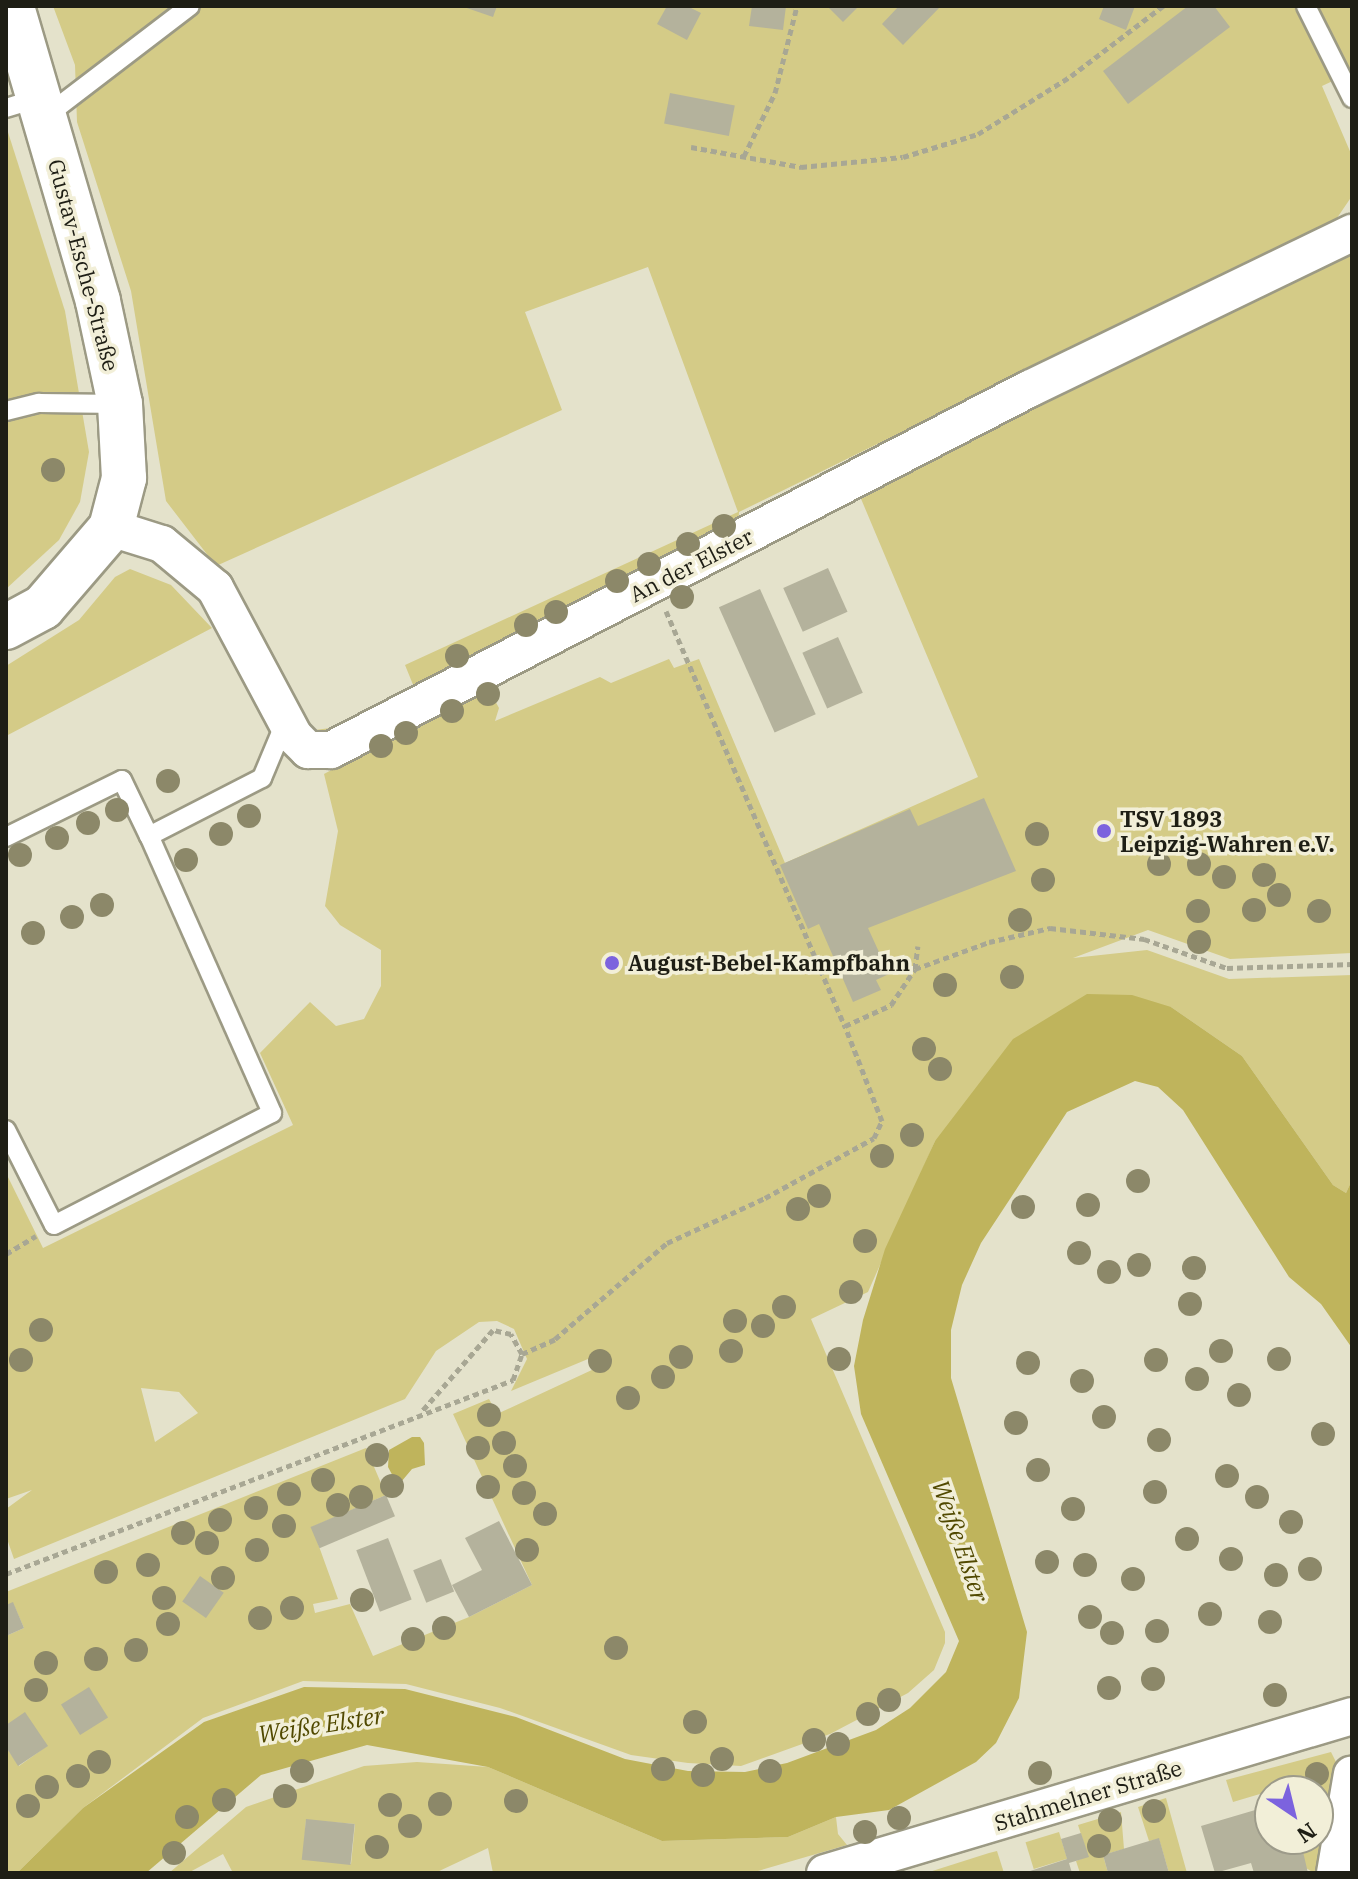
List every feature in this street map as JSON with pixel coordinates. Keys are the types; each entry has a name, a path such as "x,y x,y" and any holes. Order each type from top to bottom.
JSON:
{"main road":[{"name":"Gustav-Esche-Straße","path":"12,6 28,109 70,208 98,301 120,404 124,478 111,528"},
{"path":"6,627 43,607 111,528"}],"street":[{"name":"An der Elster","path":"111,528 162,544 215,588 285,723 308,750 331,750 1029,389 1352,233"},
{"path":"1347,1717 1352,1767"},
{"name":"Stahmelner Straße","path":"825,1873 1347,1717"},
{"path":"1335,1873 1352,1774"}],"lane":[{"path":"28,109 190,6"},
{"path":"1306,6 1352,98"},
{"path":"6,411 39,403 120,404"},
{"path":"149,836 262,778 285,723"},
{"path":"6,837 122,780 272,1113 54,1225 6,1130"}],"path":[{"path":"744,156 775,93 797,6"},
{"path":"691,147 816,165 903,157 978,134 1071,76 1163,6"},
{"path":"6,1574 422,1411 513,1380 522,1354 555,1339 667,1243 765,1198 874,1138 882,1121 845,1026 656,584"},
{"path":"915,969 989,942 1050,928 1144,939 1227,968 1352,964"},
{"path":"845,1026 891,1005 915,969 918,946"},
{"path":"6,1254 54,1225"},
{"path":"422,1411 493,1330 511,1334 522,1354"}],"shaded area":[{"path":"53,6 1352,6 1352,72 1322,86 1352,156 1352,196 1337,218 739,512 738,531 334,735 315,730 338,727 416,692 405,665 738,512 648,267 525,312 562,410 216,566 166,501 131,291 77,122 75,65"},
{"path":"6,126 65,311 89,452 80,502 59,540 6,589"},
{"path":"1352,253 1352,953 1230,959 1148,930 1073,958 1147,950 1229,979 1352,975 1352,1180 1346,1193 1333,1185 1242,1056 1171,1007 935,1141 868,1292 811,1319 945,1632 945,1643 934,1670 908,1693 830,1734 741,1766 688,1763 631,1755 500,1708 406,1684 303,1681 203,1718 83,1808 17,1873 6,1873 6,1747 19,1766 47,1746 6,1725 6,1636 24,1628 13,1603 6,1605 6,1592 366,1448 386,1495 312,1527 338,1599 313,1604 315,1613 350,1604 373,1656 469,1617 532,1585 453,1414 489,1399 497,1414 594,1369 588,1359 511,1391 527,1359 514,1329 497,1321 479,1322 436,1351 405,1399 14,1559 6,1536 6,1509 32,1490 6,1499 6,1173 43,1248 293,1125 260,1053 310,1002 336,1026 364,1019 381,986 381,950 340,925 325,906 338,831 324,774 487,686 499,708 495,721 600,677 611,683 669,659 674,668 699,659 785,863 978,777 859,494","holes":["141,1388 179,1392 198,1413 155,1442"]},
{"path":"130,569 171,585 212,628 6,736 6,666 79,620 115,577"},
{"path":"1331,1752 1340,1770 1334,1806 1334,1775 1254,1775 1254,1796 1233,1802 1226,1780"},
{"path":"417,1762 488,1767 662,1841 788,1837 836,1817 838,1834 847,1845 751,1873 493,1873 488,1848 435,1873 233,1873 223,1854 188,1873 169,1873 246,1807 364,1766","holes":["306,1820 355,1824 351,1864 303,1859"]},
{"path":"1166,1798 1187,1873 1169,1873 1159,1839 1149,1841 1138,1807"},
{"path":"1121,1812 1124,1849 1103,1855 1108,1873 1080,1873 1076,1861 1088,1856 1078,1825"},
{"path":"1059,1832 1067,1859 1034,1869 1026,1842"},
{"path":"997,1851 1004,1873 926,1873 989,1853"},
{"path":"1303,1855 1326,1855 1323,1873 1314,1873 1306,1868"}],"water":[{"name":"Weiße Elster","path":"1087,994 1132,995 1171,1007 1242,1056 1333,1185 1346,1193 1352,1180 1352,1348 1321,1304 1289,1277 1183,1110 1158,1087 1135,1081 1067,1112 981,1243 962,1285 951,1330 951,1378 1027,1632 1019,1698 996,1743 976,1762 889,1810 836,1817 788,1837 662,1841 488,1767 367,1745 261,1775 146,1873 17,1873 83,1808 204,1722 304,1687 405,1689 516,1717 625,1759 688,1771 745,1772 787,1763 876,1730 910,1708 946,1672 959,1641 861,1414 854,1366 863,1320 885,1249 935,1141 1013,1039"},
{"path":"412,1437 420,1437 424,1443 425,1465 412,1469 401,1482 395,1480 388,1467 389,1450"}],"building":[{"path":"461,6 497,6 493,17"},
{"path":"667,6 687,6 701,13 687,40 657,24"},
{"path":"752,6 786,6 783,30 749,26"},
{"path":"827,6 859,6 843,22"},
{"path":"899,6 941,6 903,45 882,24"},
{"path":"1104,6 1135,6 1126,30 1099,19"},
{"path":"1188,6 1214,6 1230,27 1128,104 1103,71"},
{"path":"670,93 735,106 729,136 664,123"},
{"path":"828,568 848,612 803,632 783,588"},
{"path":"760,589 816,714 775,732 719,607"},
{"path":"838,637 863,693 827,709 802,653"},
{"path":"984,798 1016,871 868,928 889,974 876,980 881,990 853,1002 819,924 808,929 780,865 910,809 918,826"},
{"path":"386,1495 395,1516 320,1548 311,1527"},
{"path":"499,1521 532,1585 469,1617 452,1585 482,1570 465,1538"},
{"path":"388,1538 412,1600 380,1612 356,1550"},
{"path":"441,1559 454,1591 426,1603 413,1570"},
{"path":"200,1576 224,1593 206,1618 182,1601"},
{"path":"13,1602 24,1628 6,1636 6,1605"},
{"path":"89,1687 108,1718 80,1735 61,1704"},
{"path":"25,1712 48,1746 18,1766 6,1747 6,1725"},
{"path":"1254,1810 1254,1855 1304,1855 1308,1873 1254,1873 1251,1863 1215,1873 1201,1826"},
{"path":"306,1819 355,1824 350,1865 302,1860"},
{"path":"1081,1833 1089,1857 1069,1863 1072,1873 1024,1873 1067,1859 1061,1839"},
{"path":"1159,1838 1169,1873 1108,1873 1103,1855"}],"place":[{"name":"TSV 1893 Leipzig-Wahren e.V.","path":"1104,831"},
{"name":"August-Bebel-Kampfbahn","path":"612,963"}]}
